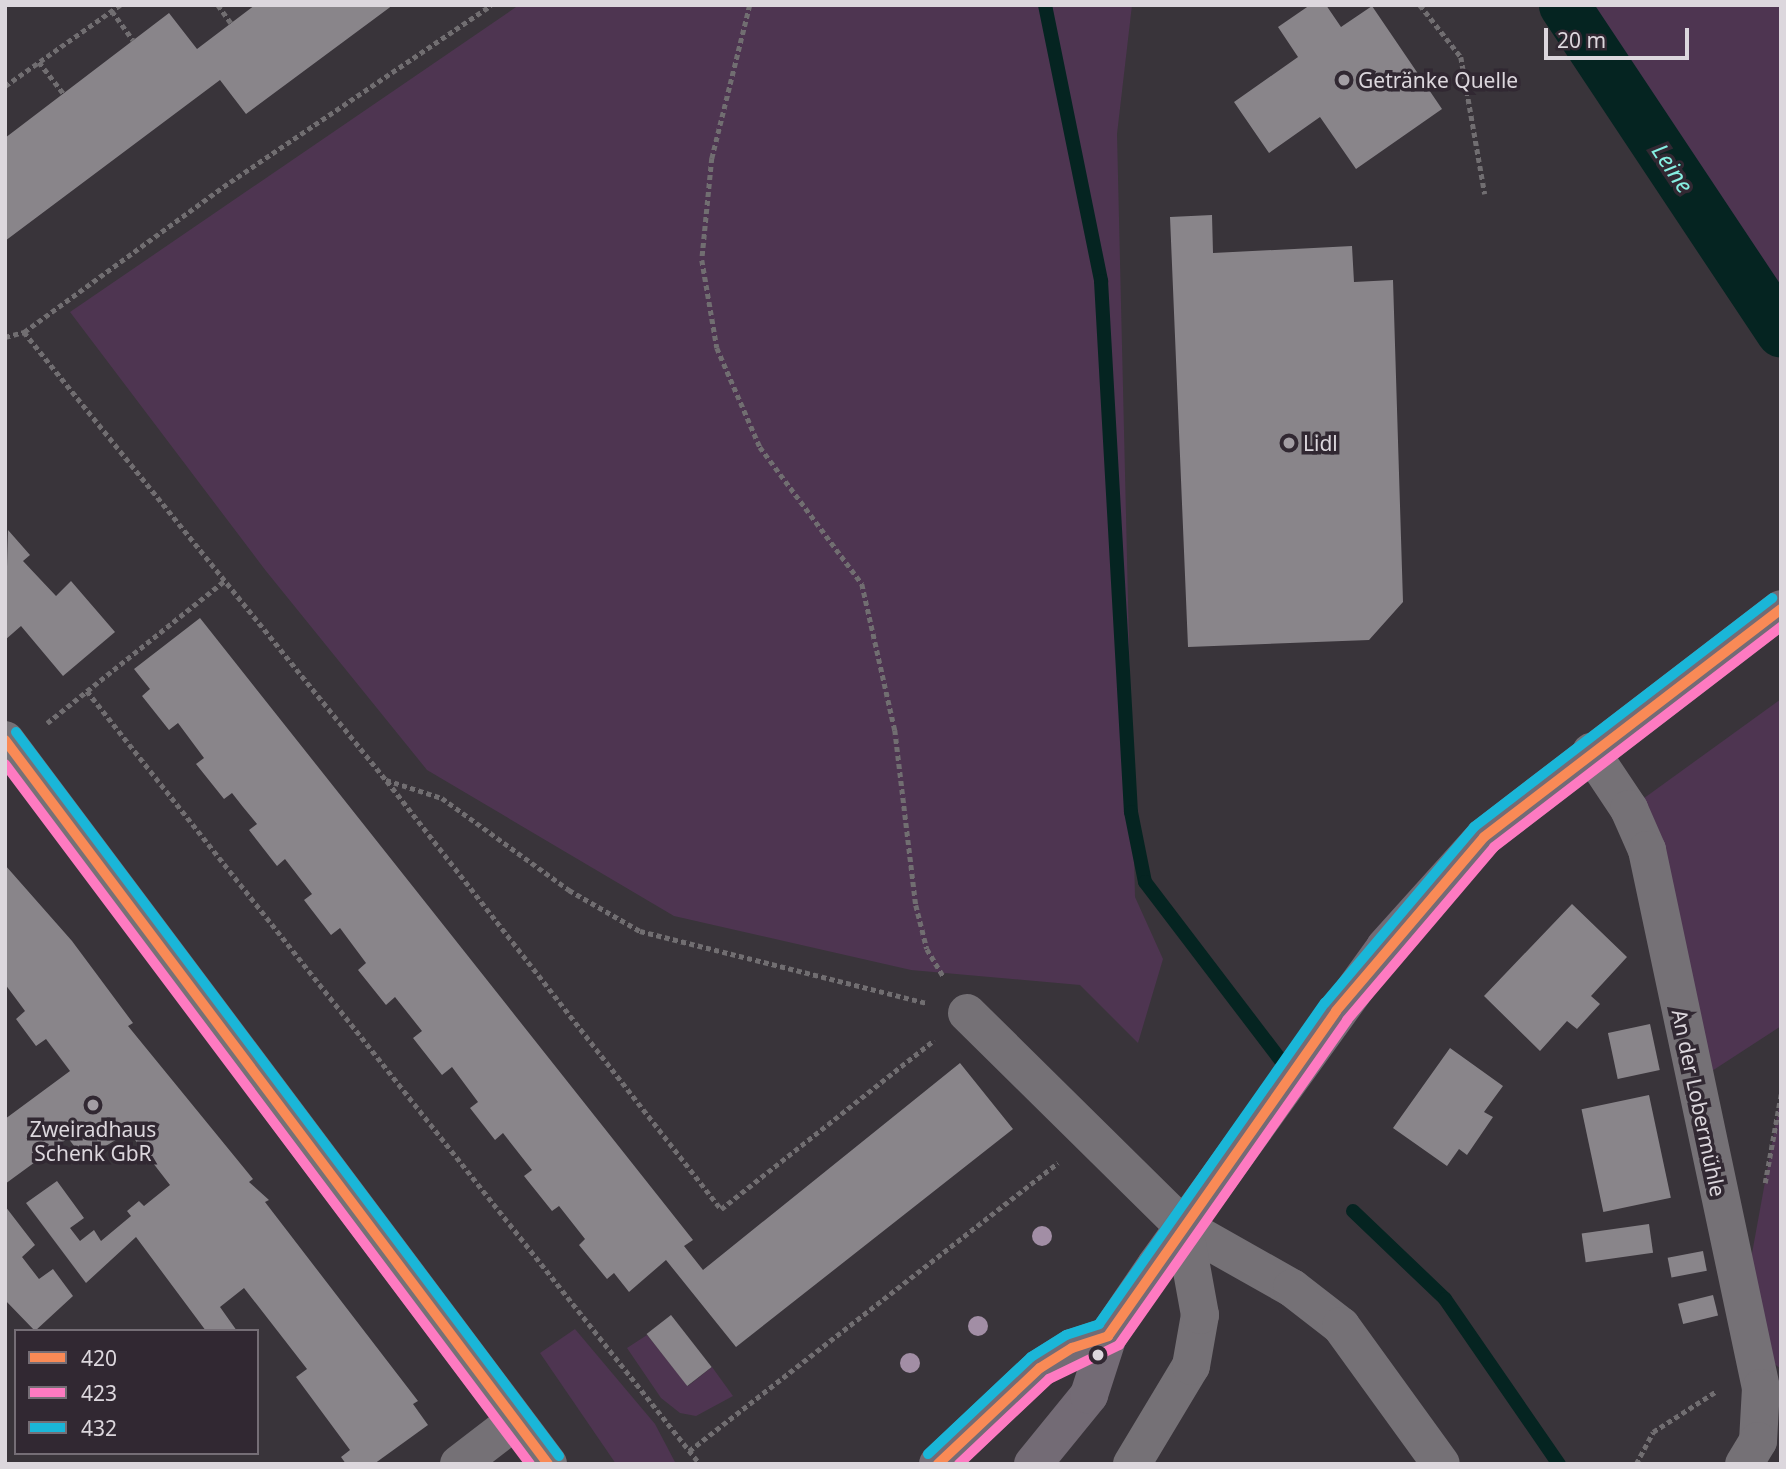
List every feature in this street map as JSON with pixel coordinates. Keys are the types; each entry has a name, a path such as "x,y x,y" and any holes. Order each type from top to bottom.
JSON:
{"main road":[{"path":"1033,1464 1089,1395 1108,1336 1385,947 1483,837 1781,609"},
{"path":"938,1464 1040,1368 1072,1348 1108,1336"}],"street":[{"path":"9,745 548,1464"},
{"name":"An der Lobermühle","path":"1591,752 1629,809 1647,850 1761,1388 1758,1441 1744,1464"},
{"path":"967,1013 1090,1138 1184,1227 1292,1288 1341,1326 1441,1464"},
{"path":"1132,1464 1191,1366 1200,1315 1184,1227"},
{"path":"459,1464 515,1421"}],"path":[{"path":"5,86 120,5"},
{"path":"218,5 231,23"},
{"path":"5,337 24,332 230,182 491,5"},
{"path":"750,5 712,158 702,260 717,348 760,447 862,584 895,730 927,949 967,1013"},
{"path":"1420,5 1461,57 1485,194"},
{"path":"112,11 133,40"},
{"path":"39,62 64,94"},
{"path":"24,332 386,780 721,1209 967,1013"},
{"path":"9,745 88,691 224,581"},
{"path":"88,691 700,1464"},
{"path":"386,780 442,798 569,890 640,931 967,1013"},
{"path":"689,1451 1090,1138"},
{"path":"1636,1464 1653,1432 1725,1385"}],"shaded area":[{"path":"519,5 1132,5 1117,134 1135,897 1163,959 1138,1043 1080,985 911,970 674,916 427,770 266,571 70,312"},
{"path":"1565,5 1781,5 1781,328"},
{"path":"1781,699 1781,1026 1695,1082 1629,809"},
{"path":"1781,1094 1781,1369 1767,1358 1741,1314"},
{"path":"575,1329 655,1424 676,1464 616,1464 540,1353"},
{"path":"647,1335 688,1386 712,1367 733,1396 696,1416 680,1413 661,1398 627,1348"}],"building":[{"path":"255,5 393,5 246,114 220,80 5,241 5,138 169,13 197,49"},
{"name":"Getränke Quelle","path":"1310,5 1326,5 1341,27 1372,6 1442,109 1356,169 1320,117 1269,153 1234,102 1298,57 1278,27"},
{"name":"Lidl","path":"1212,215 1213,253 1352,246 1354,282 1393,280 1403,602 1369,640 1188,647 1170,217"},
{"path":"8,530 30,555 23,561 56,596 71,581 115,632 63,676 21,626 5,640"},
{"path":"200,618 693,1240 684,1246 703,1270 960,1063 1013,1129 736,1347 666,1260 629,1292 614,1273 607,1279 579,1245 585,1239 559,1206 552,1211 524,1176 532,1170 503,1133 495,1140 470,1108 478,1102 452,1067 442,1075 413,1038 422,1031 395,997 386,1005 358,970 366,963 340,928 331,935 304,900 312,894 285,859 277,866 249,830 257,824 232,793 224,799 196,764 204,758 178,723 169,730 142,696 150,689 134,669"},
{"path":"5,865 72,941 133,1023 128,1026 253,1179 249,1182 269,1200 265,1202 418,1401 413,1404 428,1425 374,1464 346,1464 341,1457 350,1450 296,1377 307,1369 244,1288 220,1307 236,1329 205,1329 136,1237 86,1283 26,1203 57,1181 84,1218 70,1228 80,1241 94,1230 101,1241 131,1216 127,1211 139,1201 144,1206 170,1185 129,1132 84,1159 68,1138 5,1184 5,1119 70,1071 46,1039 36,1046 16,1019 25,1011 5,984"},
{"path":"1572,904 1627,957 1591,996 1600,1004 1577,1029 1567,1021 1540,1051 1484,996"},
{"path":"1650,1024 1660,1070 1618,1079 1608,1033"},
{"path":"1450,1048 1503,1086 1484,1112 1493,1117 1467,1155 1459,1149 1447,1166 1393,1128"},
{"path":"1649,1095 1671,1198 1603,1212 1582,1109"},
{"path":"5,1206 35,1245 22,1257 39,1279 53,1269 73,1296 37,1329 33,1329 5,1300"},
{"path":"1649,1224 1653,1253 1586,1262 1582,1233"},
{"path":"1703,1251 1707,1271 1671,1278 1668,1258"},
{"path":"1713,1295 1718,1315 1683,1324 1678,1304"},
{"path":"671,1315 712,1367 687,1386 647,1334"}],"waterway":[{"path":"1045,5 1101,281 1131,812 1145,882 1288,1070"},
{"name":"Leine","path":"1564,5 1781,331"},
{"path":"1353,1211 1445,1299 1559,1464"}],"transit line":[{"name":"432","path":"928,1454 1031,1357 1066,1335 1099,1324 1325,1003 1474,827 1772,598"},
{"name":"420","path":"938,1464 1040,1368 1072,1348 1108,1336 1336,1011 1484,837 1781,609"},
{"name":"423","path":"959,1464 1049,1379 1119,1345 1347,1020 1494,847 1781,627"},
{"name":"432","path":"16,732 559,1456"},
{"name":"420","path":"5,740 548,1464"},
{"name":"423","path":"5,764 530,1464"}],"place":[{"name":"Getränke Quelle","path":"1344,80"},
{"name":"Lidl","path":"1289,443"},
{"name":"Zweiradhaus Schenk GbR","path":"93,1105"}]}
